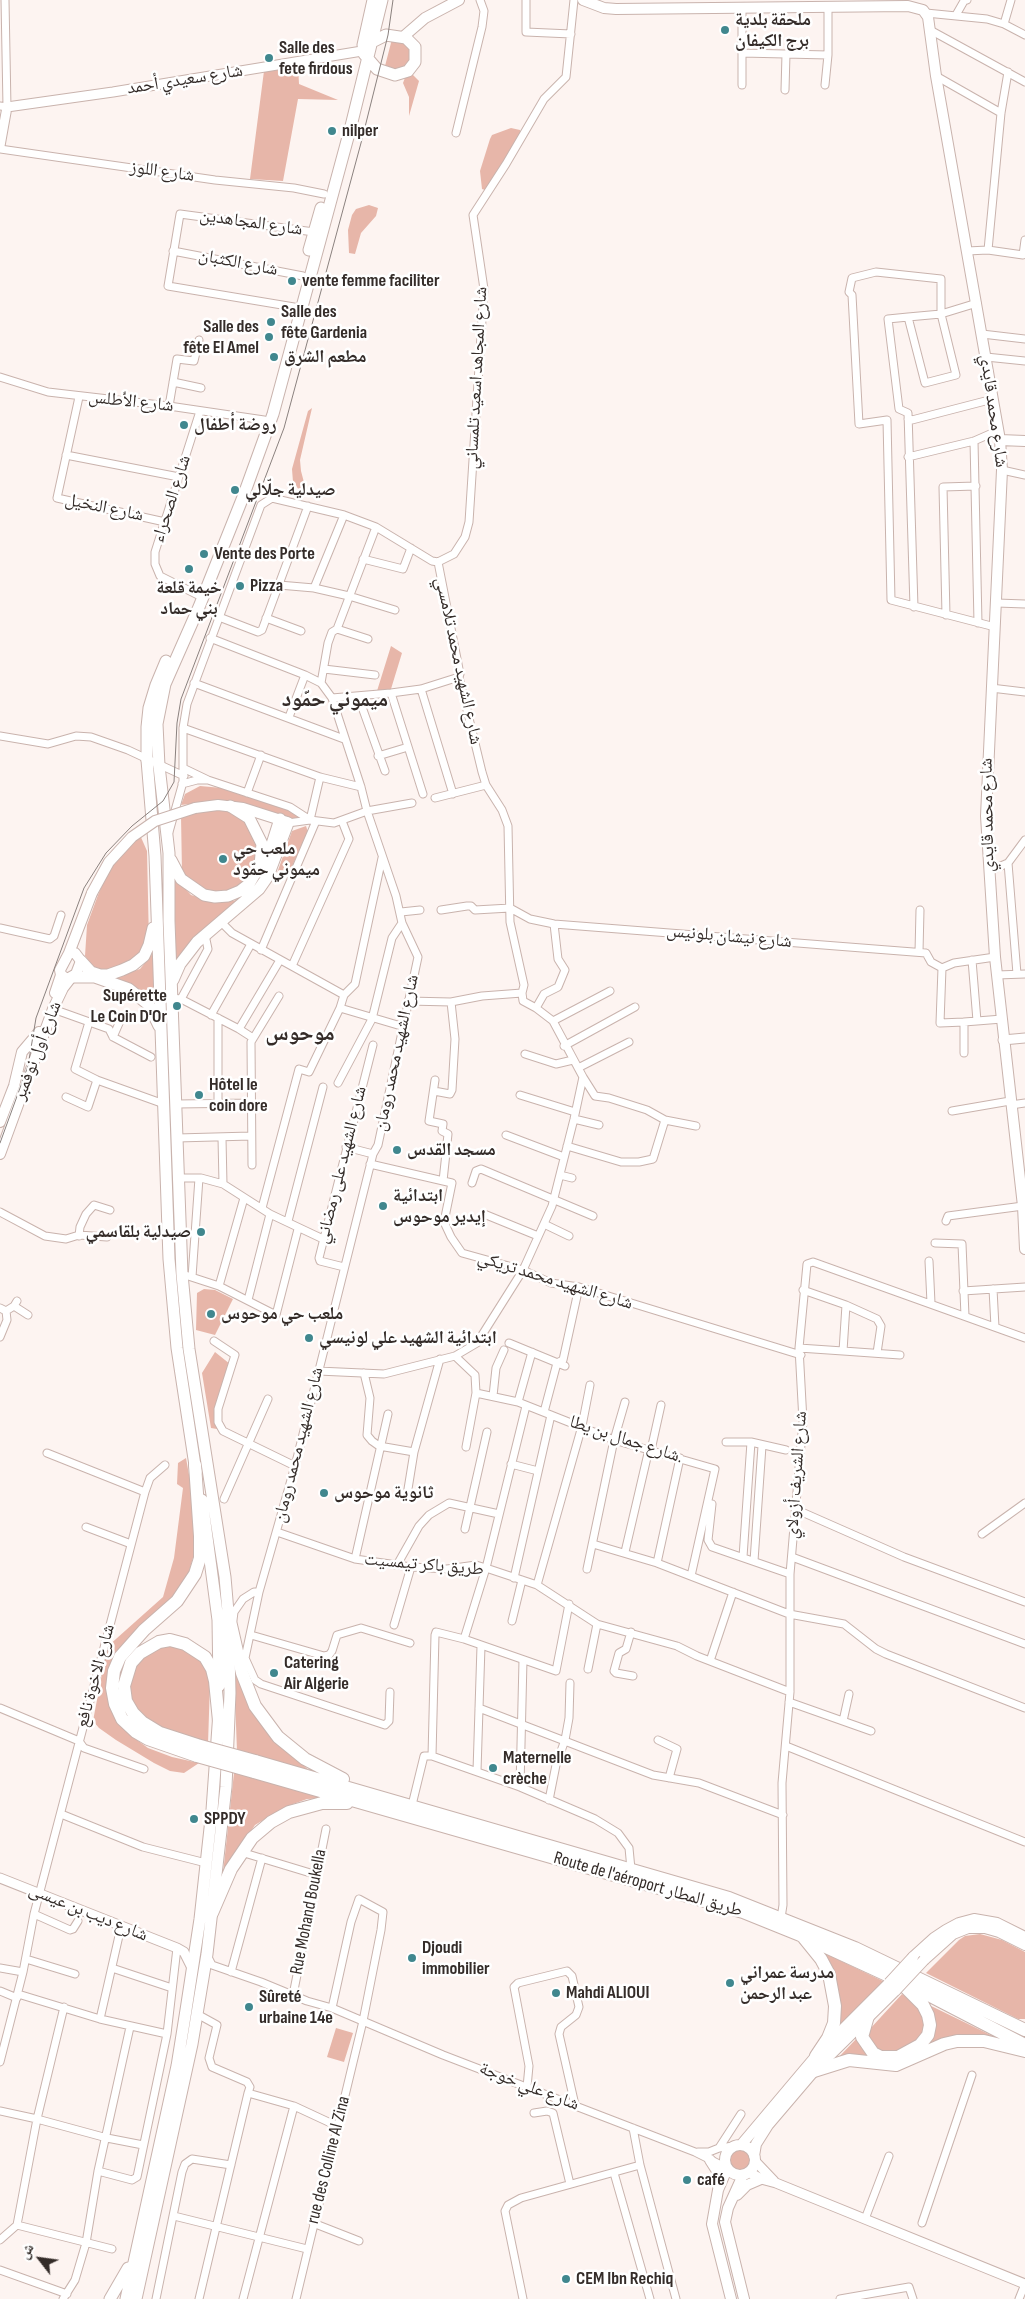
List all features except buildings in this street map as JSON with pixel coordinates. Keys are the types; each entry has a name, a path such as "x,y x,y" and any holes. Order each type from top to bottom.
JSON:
{"highway":[{"path":"195,1465 200,1536 200,1558 195,1574 177,1601 144,1630 120,1657 114,1671 112,1688 115,1704 122,1719 136,1732 148,1739 197,1750"},
{"path":"230,1618 242,1673 255,1706 278,1737 305,1759 385,1803"},
{"path":"197,1750 142,1722 133,1713 126,1701 124,1686 131,1663 140,1653 159,1642 170,1640 185,1644 205,1657 212,1669 215,1681 219,1721"},
{"name":"Route de l'aéroport طريق المطار","path":"197,1750 385,1803 743,1912 800,1935 894,1984 978,2019 1025,2045"},
{"path":"212,1913 221,1888 241,1852 252,1838 271,1822 289,1812 304,1807 341,1802 385,1803"},
{"name":"Route de l'aéroport طريق المطار","path":"385,1803 412,1805 729,1898 863,1952 1021,2027"},
{"path":"800,1935 821,1960 829,1974 836,2006 834,2023 828,2038 816,2056"},
{"path":"868,2016 862,2037 873,2053 881,2057 898,2057 920,2045 928,2035 930,2025 928,2015 923,2005 894,1984"},
{"path":"814,2071 849,2060 896,2065 944,2044 957,2041 984,2041 1025,2051"}],"main road":[{"path":"134,2298 166,2169 207,1954 226,1787 230,1693 230,1618 189,1349 187,1276 178,1178 176,998 172,984 169,921 169,853 159,766 157,724 165,684 244,497 272,414 351,126 362,78 373,0"},
{"path":"134,2298 135,2255 176,2066 200,1919 219,1721 218,1620 207,1526 195,1465 175,1322 169,1259 154,833 147,760 147,727 152,696 198,595 235,503 264,420 324,194 366,49 379,18 382,0"},
{"path":"366,49 397,36 459,0"},
{"path":"583,0 604,8 616,10 828,7 842,3 911,3 926,13"},
{"name":"شارع محمد قايدي","path":"926,13 1000,435 1002,470 986,816 995,958 1003,1040 1022,1184 1025,1249"},
{"path":"379,18 385,30 413,44"},
{"path":"362,78 373,72 399,75 411,68 416,58 413,44 415,32 421,21"},
{"path":"366,49 381,72"},
{"path":"1000,435 1025,440"},
{"path":"163,1058 158,1023 149,1005 134,992 112,981 87,976 68,977 60,970 79,929 92,893 109,862 132,837 156,821 196,808 230,806 256,811 284,821"},
{"path":"230,806 249,818 262,844 260,865 249,884"},
{"path":"169,853 176,872 181,879 204,895 215,897 228,896 240,891 259,875 284,821"},
{"path":"172,984 188,950 259,889 268,876 284,821"},
{"path":"69,953 75,953 91,972 100,975 108,975 133,965 144,956 150,945 157,912"},
{"path":"68,977 80,959 79,929"},
{"name":"شارع أول نوفمبر","path":"0,1154 52,1009 68,977"},
{"name":"شارع أول نوفمبر","path":"0,1122 14,1086 22,1052 38,1034 58,986 68,977"},
{"path":"744,2299 726,2230 726,2215 754,2158 756,2144 762,2132 814,2071 868,2016 913,1957 940,1934 959,1923 974,1919 997,1923 1025,1937"},
{"path":"718,2190 727,2169 725,2155 738,2146 816,2056 894,1984 953,1934 968,1928 985,1928 999,1932 1025,1945"},
{"path":"738,2146 750,2150 754,2158"},
{"path":"710,2160 717,2171 718,2190 712,2224 731,2299"},
{"path":"727,2169 734,2174 746,2174"},
{"path":"728,2208 747,2185 761,2179"},
{"path":"110,2299 135,2255"},
{"path":"724,2271 736,2268"}],"street":[{"path":"0,148 4,106 6,0"},
{"path":"456,133 482,27 484,11 480,0"},
{"path":"526,0 526,32 570,34"},
{"name":"شارع المجاهد اسعيد تلمساني","path":"438,562 454,554 465,537 469,522 484,289 473,215 544,100 566,77 574,0"},
{"path":"956,15 965,0"},
{"path":"1004,24 1010,0"},
{"path":"825,85 828,55 828,7"},
{"path":"742,8 742,86"},
{"path":"926,13 987,19 1004,24 1025,35"},
{"path":"930,30 1025,82"},
{"name":"شارع سعيدي أحمد","path":"4,106 113,92 366,49"},
{"path":"742,53 828,55"},
{"path":"785,90 786,54"},
{"path":"988,250 1001,113 1008,72"},
{"path":"936,76 1001,113"},
{"name":"شارع اللوز","path":"0,148 214,180 294,188 324,194"},
{"name":"شارع المجاهدين","path":"294,307 168,286 180,213 314,232"},
{"path":"967,251 988,250 1024,255 1025,240"},
{"name":"شارع الكثبان","path":"173,251 303,276"},
{"path":"908,317 925,383 956,375 941,314 941,279 876,272 852,278 849,292 852,295 859,424 887,420 891,600 995,627"},
{"path":"914,607 908,413 899,409 888,319 941,314 976,303"},
{"path":"982,334 1025,339"},
{"path":"169,406 177,359 194,360 199,340"},
{"path":"986,357 1025,361"},
{"name":"شارع الأطلس","path":"0,377 48,392 169,406 264,420"},
{"path":"173,382 201,388"},
{"name":"شارع النخيل","path":"79,397 56,498 165,522"},
{"path":"908,419 912,420 994,399"},
{"name":"شارع الصحراء","path":"198,595 160,576 155,564 155,552 200,411"},
{"path":"908,458 1000,435"},
{"path":"974,441 978,623"},
{"path":"66,454 179,477"},
{"path":"1002,470 1025,475"},
{"path":"946,615 943,487 976,486"},
{"name":"شارع الشهيد محمد تلامسي","path":"168,838 184,772 183,728 186,704 262,505 272,498 344,516 376,527 432,561 438,562 460,674 459,677 486,785 502,810 508,826 510,922 524,985 522,993"},
{"path":"218,618 258,632 262,630 308,506"},
{"path":"314,588 344,516"},
{"path":"210,638 321,683 328,643 332,632 337,629 376,527"},
{"path":"363,559 402,570 411,548"},
{"path":"279,585 314,588 395,610"},
{"path":"996,603 1025,604"},
{"path":"266,618 301,631"},
{"path":"337,629 368,639"},
{"path":"324,669 375,675"},
{"path":"290,717 305,675"},
{"path":"332,698 391,694 421,689 459,677"},
{"path":"194,683 344,738"},
{"name":"شارع الشهيد محمد رومان","path":"321,683 332,698 401,912 402,923 418,957 378,1145 370,1164 295,1466 259,1592 245,1658 252,1675 261,1684 385,1725 389,1721 390,1692"},
{"path":"991,688 1025,692"},
{"path":"421,689 453,794"},
{"path":"391,694 422,794"},
{"path":"358,696 378,756 385,771"},
{"path":"183,728 320,777 361,787"},
{"path":"0,736 48,744 82,735 128,750 159,766 184,772 290,807 313,821"},
{"path":"378,756 408,747"},
{"path":"247,793 261,755"},
{"path":"261,950 313,821 320,777"},
{"path":"182,784 197,780 208,780"},
{"path":"435,798 486,785"},
{"path":"284,821 334,823 367,811 412,803"},
{"path":"292,966 349,839 342,821"},
{"path":"989,871 1008,863 1025,840"},
{"path":"262,1208 299,1070 309,1072 340,1008 344,995 355,984 383,857"},
{"path":"997,976 1021,974 1008,863"},
{"path":"441,910 467,906 472,906 475,910 510,908"},
{"name":"شارع نيشان بلونيس","path":"510,908 530,920 554,924 920,952"},
{"path":"401,912 420,910"},
{"path":"920,910 920,952 926,953 930,962 942,968 972,960 995,958"},
{"path":"0,928 50,939 54,936 61,915"},
{"path":"221,922 232,933 344,995"},
{"path":"338,1083 372,1019 392,938 402,923"},
{"path":"536,1008 544,994 558,987 565,970 558,959 554,924"},
{"path":"205,935 208,949 176,998 254,1038"},
{"path":"218,1104 214,1016 251,944"},
{"path":"239,1029 280,960"},
{"path":"972,960 977,1021"},
{"path":"942,968 940,1022 1002,1019"},
{"path":"553,1022 610,990"},
{"path":"408,1001 450,1002 482,996 522,993 523,1001 536,1008 553,1022 564,1046 595,1096 609,1098 647,1110 664,1120 696,1126"},
{"path":"252,1165 250,1042 279,996"},
{"path":"434,1091 450,1094 452,1090 455,1039 450,1002"},
{"path":"564,1046 635,1007"},
{"path":"340,1008 372,1019 402,1026"},
{"path":"52,1009 109,1028 113,1036 151,1057"},
{"path":"113,1036 120,1021"},
{"path":"89,1022 75,1070 164,1104"},
{"path":"964,1022 964,1053"},
{"path":"1003,1040 1025,1038"},
{"path":"578,1068 630,1042"},
{"name":"شارع الشهيد على رمضاني","path":"344,1267 319,1260 373,1045"},
{"path":"525,1054 556,1064 573,1060"},
{"path":"318,1371 384,1374 455,1356 477,1343 523,1270 544,1224 554,1198 568,1146 583,1077"},
{"path":"66,1097 88,1107 97,1080"},
{"path":"370,1164 443,1181 448,1134 442,1131 443,1124 429,1121 435,1080"},
{"path":"288,1221 324,1087"},
{"path":"520,1095 599,1125"},
{"path":"177,1104 250,1102"},
{"path":"952,1110 1025,1103"},
{"path":"568,1146 621,1162 638,1162 653,1159 664,1120"},
{"path":"506,1135 564,1157"},
{"path":"177,1138 251,1136"},
{"path":"222,1138 223,1184"},
{"path":"346,1147 373,1154"},
{"path":"472,1183 476,1171 481,1170 554,1198 593,1216"},
{"path":"560,1175 572,1178"},
{"path":"178,1178 199,1178 223,1184 270,1214 288,1221 298,1229 323,1239"},
{"path":"199,1178 187,1276 219,1286 276,1314 298,1229"},
{"name":"شارع الشهيد محمد تريكي","path":"443,1181 452,1183 444,1222 462,1253 523,1270 551,1283 579,1287 800,1351 843,1350 900,1355"},
{"path":"219,1286 244,1198"},
{"path":"79,1236 80,1227 86,1214 94,1205 110,1210"},
{"path":"946,1221 948,1216 1023,1206"},
{"path":"0,1212 45,1236 66,1239 79,1236 107,1237"},
{"path":"248,1300 270,1214"},
{"path":"484,1214 538,1236"},
{"path":"544,1224 569,1236"},
{"path":"935,1243 962,1244 965,1316"},
{"path":"929,1261 931,1303"},
{"name":"شارع الشريف أزولاي","path":"781,1918 783,1905 782,1783 790,1692 790,1574 803,1421 800,1351 803,1290 807,1264 812,1262 1025,1338"},
{"path":"544,1412 557,1363 563,1360 579,1287"},
{"path":"964,1291 1025,1288"},
{"path":"993,1289 995,1327"},
{"path":"803,1290 846,1305 877,1319 881,1326 877,1353"},
{"path":"0,1337 7,1320 3,1309 15,1304 28,1315"},
{"path":"843,1350 846,1305"},
{"path":"214,1341 235,1355 218,1409 218,1422 223,1431 295,1466"},
{"path":"509,1343 564,1366"},
{"path":"492,1396 496,1368 504,1350"},
{"path":"518,1402 532,1352"},
{"path":"455,1356 475,1375 476,1393 466,1447"},
{"path":"408,1489 414,1452 440,1359"},
{"path":"364,1373 370,1398 367,1435 379,1446 414,1452"},
{"path":"537,1585 582,1426 590,1385"},
{"name":"شارع جمال بن يطا.","path":"476,1393 518,1402 614,1440 712,1467 716,1471 691,1576"},
{"path":"224,1500 268,1399"},
{"path":"587,1569 614,1440 625,1402"},
{"path":"625,1552 661,1404"},
{"path":"464,1639 486,1568 526,1406"},
{"path":"355,1559 379,1446 388,1414"},
{"path":"514,1578 551,1415"},
{"path":"465,1529 487,1432"},
{"path":"726,1442 751,1442 786,1450"},
{"path":"743,1557 751,1442"},
{"path":"754,1561 762,1446"},
{"path":"47,1452 145,1492"},
{"path":"657,1563 680,1458"},
{"path":"511,1464 538,1471"},
{"name":"شارع الاخوة نافع","path":"0,2058 18,1996 34,1914 62,1814 79,1741 145,1492 150,1478 165,1465"},
{"path":"397,1565 419,1526 429,1516 449,1503 499,1514"},
{"path":"982,1534 1025,1503"},
{"path":"712,1504 708,1540 712,1547 790,1574"},
{"path":"795,1509 904,1557 1025,1602"},
{"path":"86,1527 131,1544"},
{"name":"طريق باكر تيمسيت","path":"277,1532 355,1559 411,1567 447,1569 476,1565 486,1568 537,1585 598,1624 632,1632 676,1646 790,1692"},
{"path":"593,1544 657,1563 789,1614 844,1624 876,1649 886,1654 1025,1708"},
{"path":"792,1557 1025,1644"},
{"path":"394,1625 411,1567"},
{"path":"512,1622 522,1580"},
{"path":"230,1618 239,1603 248,1595 259,1592"},
{"path":"710,1661 733,1592"},
{"path":"432,1756 436,1632 464,1639 556,1671 569,1604"},
{"path":"588,1669 598,1624"},
{"path":"251,1635 324,1656 329,1655 332,1651 337,1635 361,1628 410,1643"},
{"path":"632,1632 626,1649 619,1653 614,1671 633,1676"},
{"path":"477,1771 481,1646"},
{"path":"520,1787 523,1660"},
{"path":"549,1800 569,1718 570,1683"},
{"path":"843,1721 849,1694"},
{"path":"789,1702 871,1731"},
{"path":"0,1708 79,1741 84,1748 144,1770"},
{"path":"478,1708 653,1775 698,1783 783,1815"},
{"path":"658,1740 677,1749 669,1778"},
{"path":"786,1746 1025,1842"},
{"path":"412,1805 424,1756 432,1756 520,1787 594,1819 618,1833 629,1848 631,1869"},
{"path":"62,1814 143,1847 206,1863"},
{"name":"Rue Mohand Boukella","path":"293,1995 326,1829"},
{"path":"241,1852 317,1875"},
{"path":"201,1985 210,1972 229,1971 262,1858"},
{"name":"شارع ديب بن عيسى","path":"0,1878 177,1948"},
{"name":"rue des Colline Al Zina","path":"296,2299 363,2021 383,1912 359,1899 350,1922 332,2008"},
{"path":"34,1914 70,1930 73,1929 78,1921"},
{"path":"177,1948 187,1949 193,1943 200,1919"},
{"path":"100,2019 121,1927"},
{"path":"177,1948 184,1952 192,1969"},
{"path":"98,2171 134,2180 136,2176 167,2034 177,1948"},
{"name":"شارع علي خوجة","path":"207,1954 212,1965 307,2001 332,2008 527,2087 695,2152 727,2169"},
{"path":"26,1959 75,1974"},
{"path":"0,1968 23,1972"},
{"path":"112,1968 172,1988"},
{"path":"527,2087 529,2066 514,1987 518,1983 567,1971 572,1976 579,2007 576,2015 559,2030 575,2106"},
{"path":"0,1991 64,2007 130,2027 167,2034"},
{"path":"0,2240 18,2225 37,2119 64,2007"},
{"path":"197,2014 217,2025 210,2063 212,2067 247,2082 250,2087 199,2299"},
{"path":"0,2270 65,2296 75,2280 86,2242 98,2171 107,2138 130,2027"},
{"path":"922,2223 972,2075"},
{"path":"248,2093 294,2106 337,2126"},
{"path":"243,2299 294,2106"},
{"path":"534,2113 547,2110 553,2113 570,2184"},
{"path":"0,2111 107,2138 143,2145"},
{"path":"719,2148 741,2114"},
{"path":"633,2128 640,2165 676,2299"},
{"path":"695,2152 709,2152 719,2148 738,2146"},
{"path":"865,2218 889,2156"},
{"path":"754,2158 776,2183"},
{"path":"156,2299 185,2164 192,2160 231,2165"},
{"path":"523,2299 505,2211 511,2202 640,2165"},
{"path":"614,2173 650,2299"},
{"path":"746,2174 776,2183 865,2218 1025,2284 1019,2299"},
{"path":"174,2216 307,2249"},
{"path":"313,2224 359,2241"},
{"path":"18,2225 112,2249"},
{"path":"840,2299 909,2287 913,2299"}],"shaded area":[{"path":"392,39 401,40 409,46 411,59 405,67 393,70 385,66"},
{"path":"298,65 299,84 338,100 298,99 283,181 250,179 264,71"},
{"path":"411,73 419,81 409,116 409,97 403,83 406,75"},
{"path":"511,128 520,130 521,133 485,190 482,189 480,171 490,139 492,135"},
{"path":"369,205 378,208 376,216 361,233 355,254 349,253 348,230 352,215 356,209"},
{"path":"312,408 300,460 306,490 300,491 293,482 292,469 308,411"},
{"path":"391,646 402,653 391,689 377,691"},
{"path":"200,786 222,788 286,809 300,817 295,820 206,802 181,805 185,794"},
{"path":"208,809 226,810 237,814 258,835 258,867 234,893 200,891 182,872 181,816"},
{"path":"306,826 308,832 287,877 277,873 292,831"},
{"path":"140,835 147,851 149,943 143,954 124,968 102,970 94,968 85,956 87,925 111,865"},
{"path":"174,876 191,895 214,902 233,901 244,897 265,877 176,963"},
{"path":"154,952 157,1014 116,980 116,977 140,969"},
{"name":"ملعب حي موحوس","path":"204,1289 215,1290 233,1299 215,1335 196,1330 197,1293"},
{"path":"215,1352 230,1364 215,1407 217,1429 211,1428 202,1373"},
{"path":"186,1458 191,1486 194,1532 193,1558 188,1575 171,1599 114,1660 119,1724 148,1748 172,1757 199,1763 184,1773 170,1771 154,1763 116,1740 99,1728 93,1721 107,1647 163,1597 174,1558 183,1488 177,1484 178,1463"},
{"path":"171,1646 187,1650 206,1666 210,1683 208,1744 166,1731 138,1714 129,1691 136,1663 151,1650"},
{"path":"234,1672 237,1673 284,1748 312,1773 237,1751"},
{"path":"234,1773 328,1798 307,1799 285,1807 255,1825 223,1873"},
{"path":"980,1934 1002,1940 1025,1952 1025,2019 1018,2019 926,1973 959,1940 965,1936"},
{"path":"820,1951 885,1982 836,2029"},
{"path":"902,1994 911,2000 923,2015 925,2030 919,2041 895,2052 878,2051 869,2042 869,2030"},
{"path":"925,2003 1005,2042 836,2060 859,2036 870,2055 923,2047"},
{"path":"336,2028 353,2033 344,2062 327,2057"},
{"path":"740,2150 748,2153 751,2161 748,2169 740,2172 732,2169 729,2161 732,2153"}],"tram line":[{"path":"0,1143 28,1066 36,1018 84,888 106,853 132,826 163,801 174,782 177,723 181,699 284,428 361,143 388,35 393,0"}],"place":[{"name":"ملحقة بلدية برج الكيفان","path":"725,30"},
{"name":"Salle des fete firdous","path":"269,58"},
{"name":"nilper","path":"332,131"},
{"name":"vente femme faciliter","path":"292,281"},
{"name":"Salle des fête Gardenia","path":"271,322"},
{"name":"Salle des fête El Amel","path":"269,337"},
{"name":"مطعم الشرق","path":"274,357"},
{"name":"روضة أطفال","path":"184,425"},
{"name":"صيدلية جلّالي","path":"235,490"},
{"name":"Vente des Porte","path":"204,554"},
{"name":"خيمة قلعة بني حماد","path":"189,569"},
{"name":"Pizza","path":"240,586"},
{"name":"ملعب حي ميموني حمّود","path":"223,859"},
{"name":"Supérette Le Coin D'Or","path":"177,1006"},
{"name":"Hôtel le coin dore","path":"199,1095"},
{"name":"مسجد القدس","path":"397,1150"},
{"name":"ابتدائية إيدير موحوس","path":"383,1206"},
{"name":"صيدلية بلقاسمي","path":"201,1232"},
{"name":"ملعب حي موحوس","path":"211,1314"},
{"name":"ابتدائية الشهيد علي لونيسي","path":"309,1338"},
{"name":"ثانوية موحوس","path":"324,1493"},
{"name":"Catering Air Algerie","path":"274,1673"},
{"name":"Maternelle crèche","path":"493,1768"},
{"name":"SPPDY","path":"194,1819"},
{"name":"Djoudi immobilier","path":"412,1958"},
{"name":"مدرسة عمراني عبد الرحمن","path":"730,1983"},
{"name":"Mahdi ALIOUI","path":"556,1993"},
{"name":"Sûreté urbaine 14e","path":"249,2007"},
{"name":"café","path":"687,2180"},
{"name":"CEM Ibn Rechiq","path":"566,2279"}],"district":[{"name":"ميموني حمّود","path":"335,700"},
{"name":"موحوس","path":"300,1034"}]}
